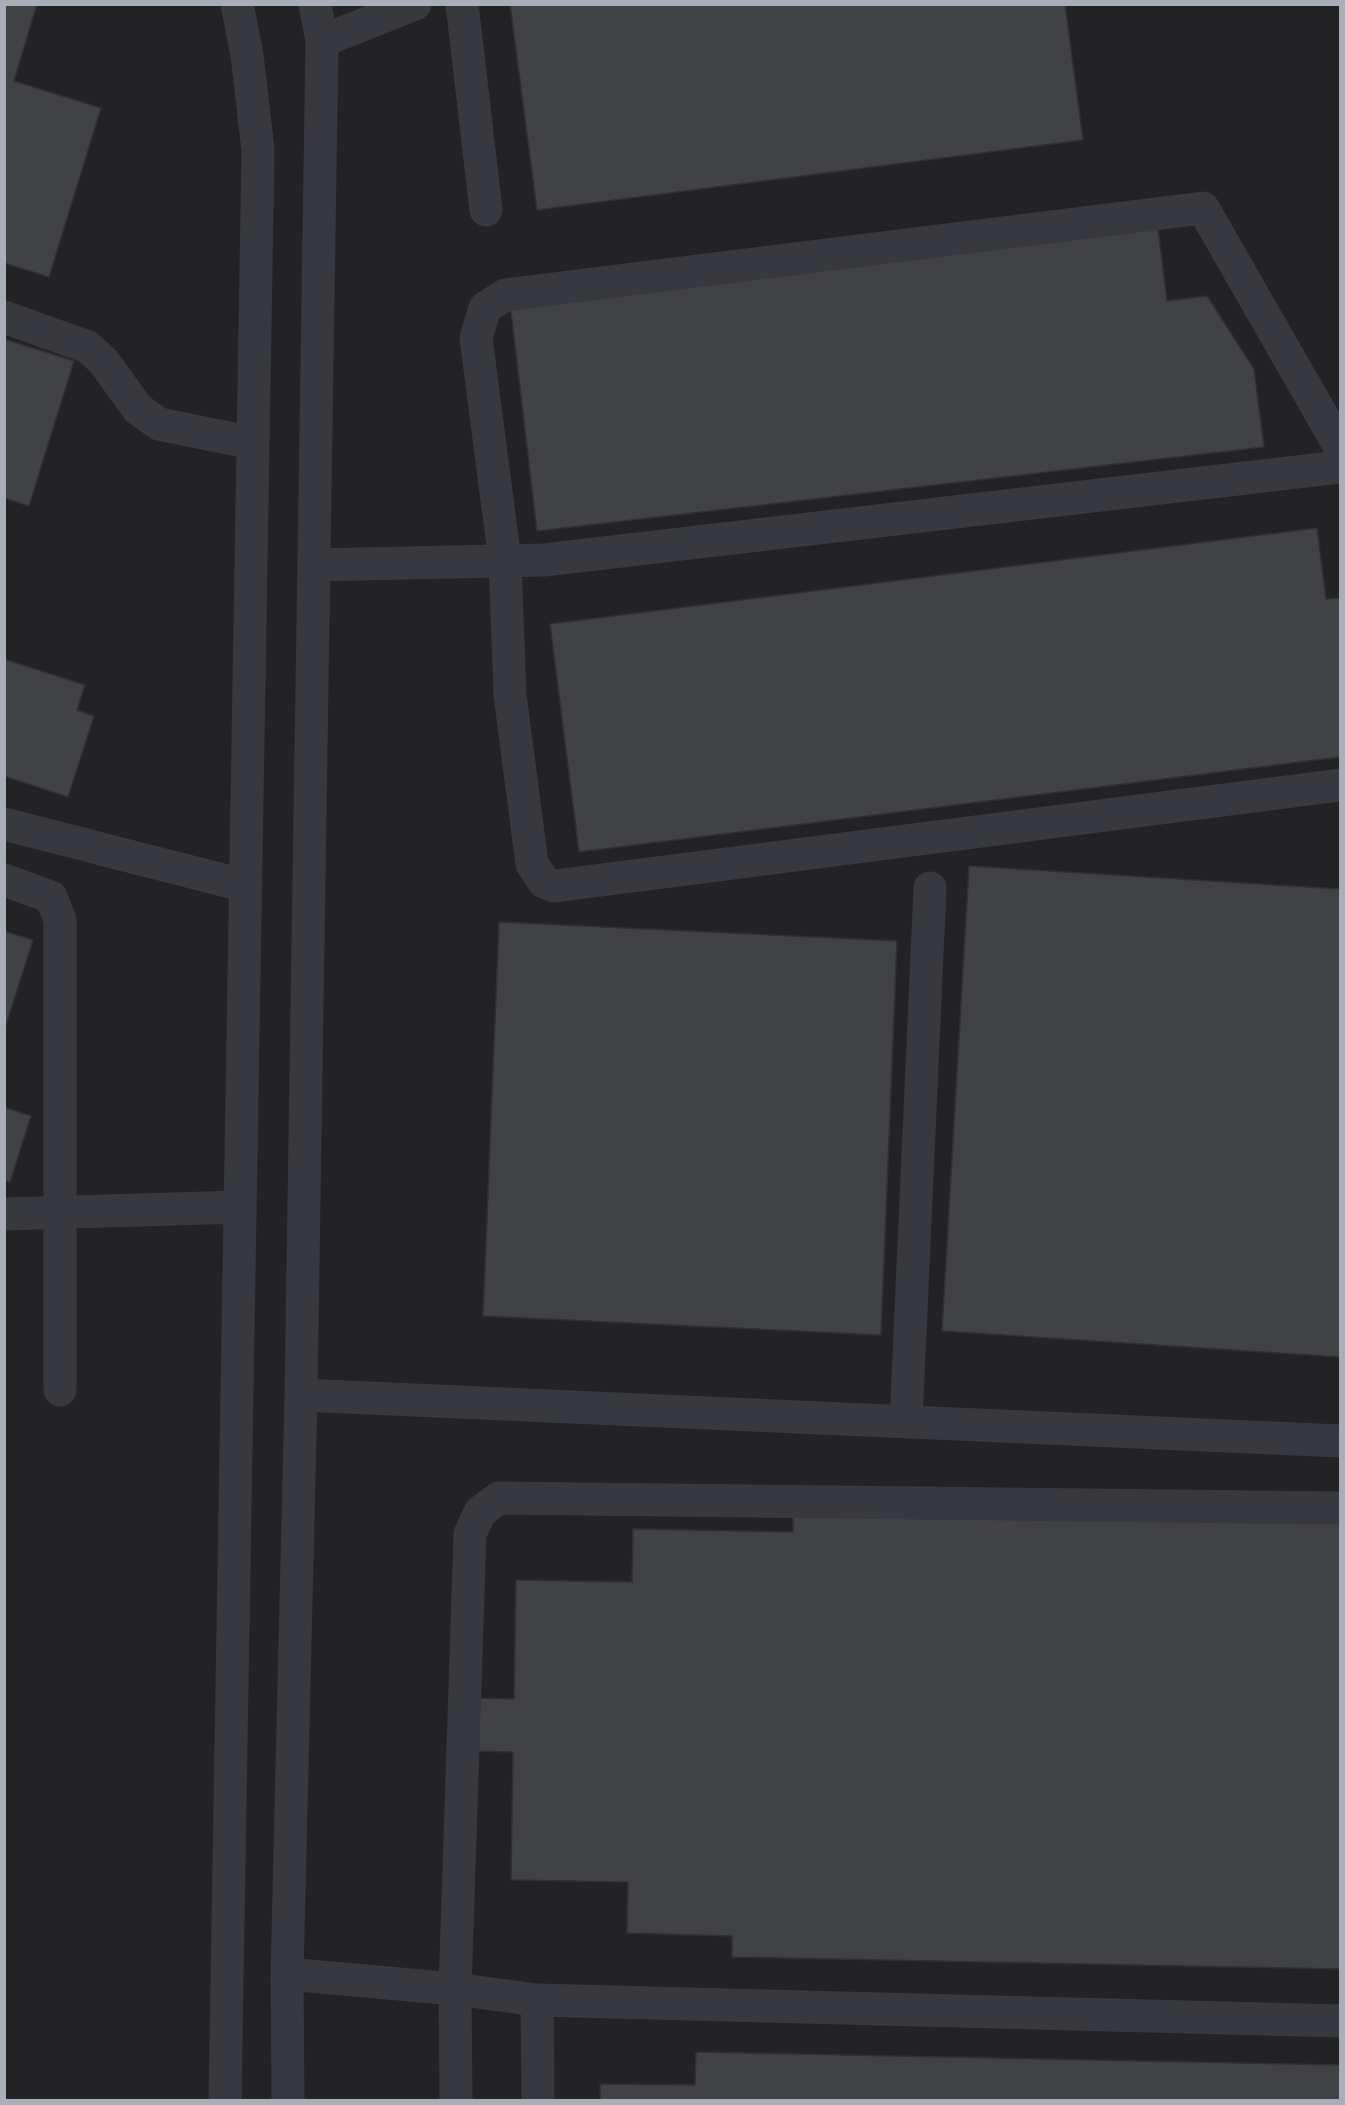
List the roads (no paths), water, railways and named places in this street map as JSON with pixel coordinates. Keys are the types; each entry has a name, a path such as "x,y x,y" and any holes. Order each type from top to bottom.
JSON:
{"street":[{"path":"225,2100 258,150 247,55 237,4"},
{"path":"288,2100 287,1974 301,1395 322,41 315,4"},
{"path":"322,41 415,4"},
{"path":"462,4 486,210"},
{"path":"1341,447 1203,208 505,296 485,308 476,338 506,561 510,695 532,864 544,882 555,886 1341,785"},
{"path":"4,317 88,347 104,362 138,409 159,424 253,443"},
{"path":"314,565 544,560 1341,467"},
{"path":"4,824 246,886"},
{"path":"4,880 51,897 60,920 60,1390"},
{"path":"906,1422 930,888"},
{"path":"4,1214 240,1206"},
{"path":"301,1395 1341,1441"},
{"path":"456,2100 455,1989 470,1534 480,1512 499,1498 1341,1508"},
{"path":"287,1974 455,1989 537,2000 1341,2021"},
{"path":"537,2000 538,2100"}]}
